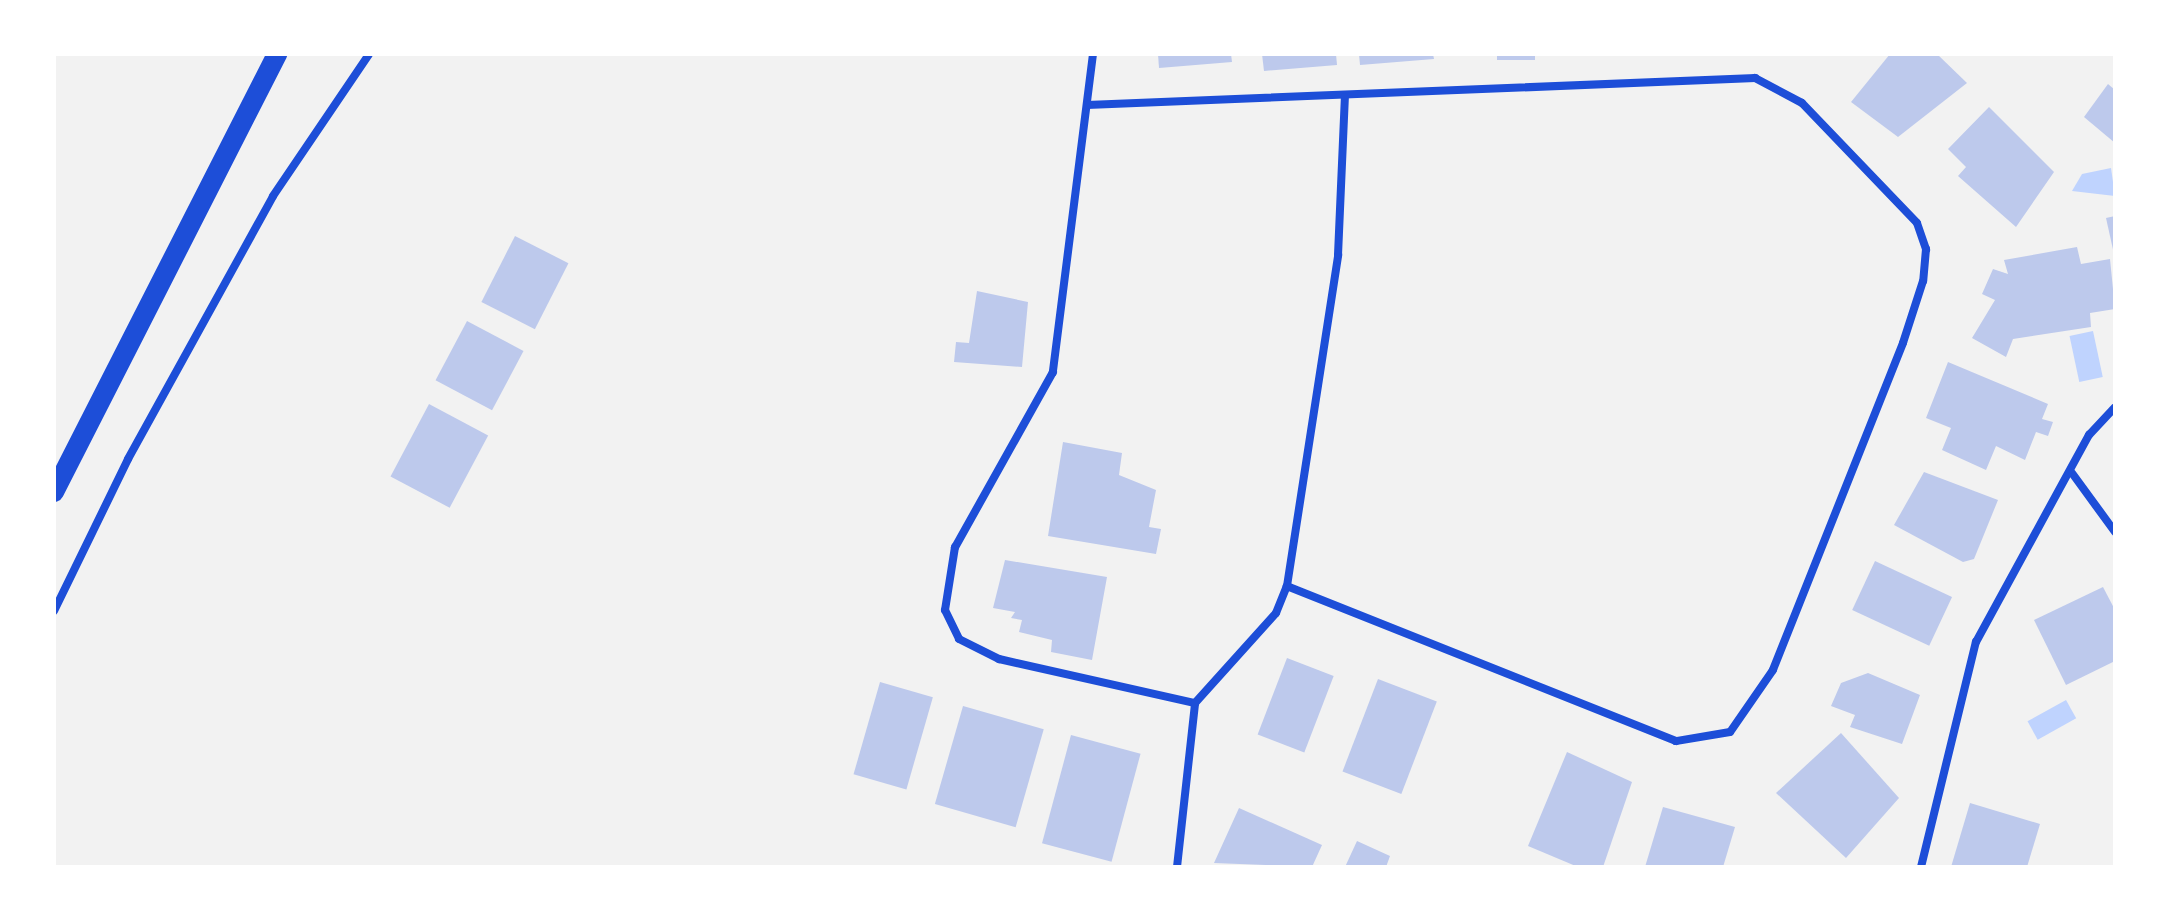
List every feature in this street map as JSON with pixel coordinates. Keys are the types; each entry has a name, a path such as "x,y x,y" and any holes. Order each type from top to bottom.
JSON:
{"main road":[{"path":"54,492 277,54"}],"street":[{"path":"54,611 128,459 273,196 369,54"},
{"path":"1093,54 1053,372 955,547 945,610 959,639 999,659 1195,703"},
{"path":"1087,105 1345,97 1755,78 1802,103 1892,188 1917,223 1926,249 1923,281 1773,670 1730,732 1676,741 1287,586"},
{"path":"1177,867 1195,703 1276,613 1287,586 1338,255 1345,97"},
{"path":"1921,867 1976,642 2072,473 2089,435 2115,407"},
{"path":"2072,473 2115,532"}],"water":[{"path":"2111,168 2115,196 2072,191 2082,174"},
{"path":"2093,331 2103,377 2079,382 2070,336"},
{"path":"2066,700 2076,718 2038,740 2028,721"}],"building":[{"path":"1158,54 1231,54 1232,62 1159,68"},
{"path":"1262,54 1336,54 1337,65 1264,71"},
{"path":"1359,54 1433,54 1434,59 1360,65"},
{"path":"1497,54 1535,54 1535,60 1497,60"},
{"path":"1890,54 1937,54 1967,83 1898,137 1851,102"},
{"path":"2108,84 2115,90 2115,143 2084,117"},
{"path":"1989,107 2054,172 2016,227 1958,176 1966,167 1948,149"},
{"path":"2115,216 2115,254 2114,254 2106,218"},
{"path":"515,236 568,263 535,329 481,302"},
{"path":"2077,247 2081,264 2110,259 2115,309 2090,313 2091,327 2013,339 2006,357 1972,338 1995,300 1982,294 1993,269 2008,274 2004,260"},
{"path":"977,291 1028,302 1022,367 954,362 956,342 969,343"},
{"path":"467,321 524,351 492,410 436,380"},
{"path":"1948,362 2048,404 2042,419 2053,422 2048,436 2036,432 2025,460 1996,446 1986,470 1942,450 1951,428 1926,418"},
{"path":"429,404 488,435 450,508 391,476"},
{"path":"1063,442 1122,453 1119,475 1156,490 1149,527 1161,529 1156,554 1048,536"},
{"path":"1924,472 1998,500 1974,559 1963,562 1894,525"},
{"path":"1005,560 1107,577 1092,660 1051,652 1052,640 1019,632 1022,620 1011,618 1015,612 993,608"},
{"path":"1875,561 1952,597 1929,646 1852,610"},
{"path":"2103,587 2115,610 2115,661 2066,685 2034,620"},
{"path":"1287,658 1334,676 1304,752 1258,735"},
{"path":"1868,673 1920,695 1902,744 1850,727 1855,715 1831,706 1841,683"},
{"path":"1378,679 1437,702 1401,794 1343,771"},
{"path":"880,682 933,697 906,789 854,774"},
{"path":"963,706 1044,729 1016,827 935,804"},
{"path":"1841,733 1899,798 1846,858 1776,793"},
{"path":"1071,735 1141,754 1112,862 1042,843"},
{"path":"1567,752 1632,782 1603,867 1578,867 1528,846"},
{"path":"1970,803 2040,824 2027,867 1951,867"},
{"path":"1663,807 1735,827 1723,867 1645,867"},
{"path":"1239,808 1322,845 1312,867 1214,863"},
{"path":"1357,841 1390,856 1386,867 1345,867"}]}
